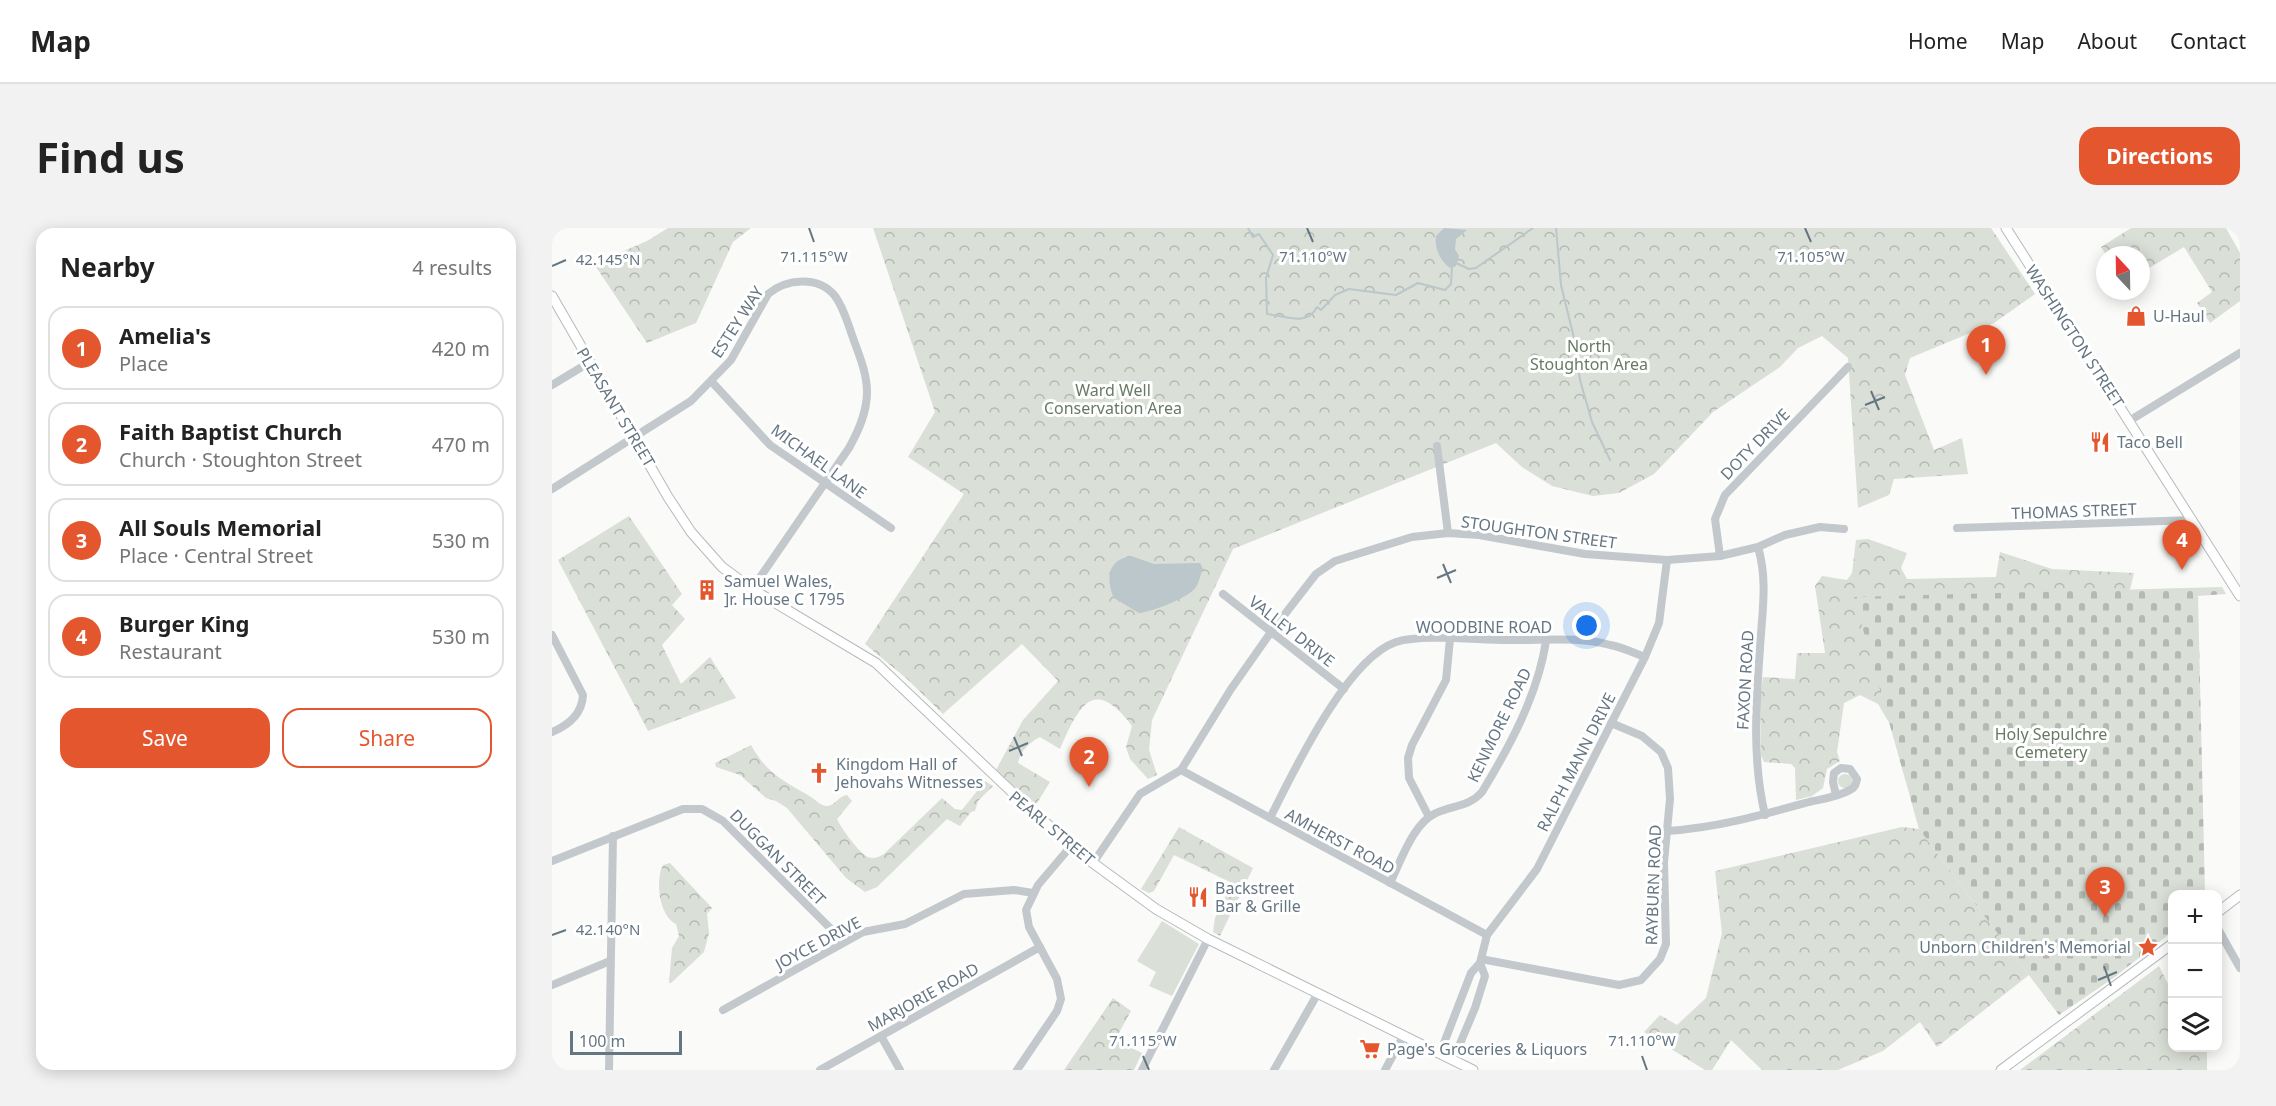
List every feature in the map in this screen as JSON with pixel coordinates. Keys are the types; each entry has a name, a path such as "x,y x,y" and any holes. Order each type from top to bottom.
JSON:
{"main road":[{"name":"WASHINGTON STREET","path":"2006,228 2192,520 2237,584 2240,596"},
{"name":"PLEASANT STREET","path":"552,296 681,518"},
{"name":"PEARL STREET","path":"681,518 705,551 752,590 876,663 988,772 1071,846 1156,909 1208,939 1473,1070"},
{"path":"2222,908 2240,895"},
{"path":"2001,1070 2168,947"}],"street":[{"name":"ESTEY WAY","path":"552,489 675,413 712,382 744,339 768,294 777,286 808,282 821,286 834,294 842,308 863,365 867,390 859,429 752,590"},
{"path":"2129,421 2240,353"},
{"path":"552,385 590,362"},
{"name":"DOTY DRIVE","path":"1719,556 1715,519 1725,495 1848,367"},
{"name":"MICHAEL LANE","path":"712,382 770,445 891,528"},
{"path":"1437,446 1448,533"},
{"name":"THOMAS STREET","path":"1957,528 2192,520"},
{"name":"STOUGHTON STREET","path":"1093,863 1140,794 1181,770 1231,689 1316,574 1325,567 1353,554 1412,537 1448,533 1479,535 1585,554 1667,560 1719,556 1758,547 1785,535 1820,527 1844,529"},
{"name":"FAXON ROAD","path":"1758,547 1765,574 1757,692 1756,765 1765,815"},
{"name":"RALPH MANN DRIVE","path":"1481,961 1485,976 1475,1008 1459,1046 1446,1056 1444,1043 1471,974 1481,961 1487,935 1536,869 1645,657 1659,623 1667,560"},
{"name":"VALLEY DRIVE","path":"1223,594 1344,689"},
{"path":"552,635 583,695 582,706 576,715 567,724 552,732"},
{"path":"1390,883 1419,828 1429,817 1409,778 1408,758 1412,745 1446,680 1450,639"},
{"name":"WOODBINE ROAD","path":"1270,818 1313,735 1344,689 1382,650 1397,642 1450,639 1600,642 1645,657"},
{"name":"KENMORE ROAD","path":"1429,817 1467,804 1482,792 1533,692 1541,669 1546,641"},
{"name":"RAYBURN ROAD","path":"1481,961 1608,984 1627,985 1641,980 1655,967 1666,944 1663,877 1670,781 1661,752 1654,743 1611,723"},
{"name":"AMHERST ROAD","path":"1181,770 1487,935"},
{"path":"1667,831 1716,826 1836,795"},
{"name":"DUGGAN STREET","path":"552,861 676,811 696,808 708,810 723,821 844,942"},
{"path":"609,1070 613,836"},
{"path":"1017,1070 1056,1011 1061,999 1057,979 1026,918 1033,893 1071,846"},
{"name":"JOYCE DRIVE","path":"723,1010 870,929 905,924 964,894 1014,890 1033,893"},
{"path":"2222,937 2240,968"},
{"path":"1142,1070 1208,939"},
{"name":"MARJORIE ROAD","path":"820,1070 1040,947"},
{"path":"552,985 610,961"},
{"path":"1274,1070 1318,993"},
{"path":"1385,1070 1404,1035"},
{"path":"881,1036 900,1070"}],"green space":[{"path":"668,228 751,228 733,242 696,323 647,343 594,264 647,241"},
{"path":"873,228 1991,228 2035,294 1994,323 1910,358 1905,375 1934,450 1962,438 1968,474 1894,479 1889,495 1858,508 1848,358 1822,336 1798,348 1780,367 1713,412 1654,474 1619,493 1593,496 1552,486 1522,467 1496,443 1233,549 1152,720 1149,750 1157,775 1148,779 1130,759 1126,747 1132,726 1118,710 1107,702 1097,700 1088,703 1080,710 1060,749 1040,737 1023,751 1018,763 1050,782 1037,803 1033,804 996,770 1023,720 1058,681 1022,644 943,714 907,679 865,644 964,494 908,457 935,412"},
{"path":"2131,228 2226,228 2240,253 2240,301 2210,323 2197,303 2212,292 2184,247 2150,268 2150,246 2103,246"},
{"path":"629,516 682,594 672,605 685,619 662,645 681,684 710,657 736,698 648,731 558,560"},
{"path":"1868,539 1907,553 1901,568 1907,579 1996,577 2000,552 2052,569 2134,573 2124,614 1894,731 1878,704 1860,695 1844,703 1837,752 1840,761 1827,769 1823,788 1812,796 1796,800 1795,768 1791,764 1764,762 1761,755 1760,701 1763,677 1795,679 1797,653 1825,653 1815,586 1822,576 1847,580 1852,573 1856,540"},
{"name":"Holy Sepulchre Cemetery","path":"2222,587 2226,594 2198,596 2205,890 2168,890 2168,935 2112,979 2059,1015 1919,829 1854,597"},
{"path":"751,745 763,763 777,776 823,805 830,806 847,795 852,801 837,819 854,844 871,858 884,854 942,798 955,809 962,810 985,781 993,786 978,801 975,811 971,812 960,826 947,819 877,887 865,892 846,878 787,808 766,798 740,775 716,767 715,763"},
{"path":"1842,774 1848,774 1852,781 1848,788 1842,788 1838,784 1838,778"},
{"path":"1179,827 1253,868 1220,936 1213,932 1215,918 1232,883 1174,855 1154,891 1149,893 1141,889"},
{"path":"1902,827 1919,829 2029,975 1937,1047 1920,1022 1883,1051 1838,1070 1762,1070 1731,1040 1712,1070 1705,1070 1644,1032 1660,1015 1677,1025 1706,998 1722,933 1715,871"},
{"path":"670,863 712,908 707,914 709,933 704,952 669,983 672,948 679,936 676,924 670,920 662,906 659,879 663,865"},
{"path":"1162,921 1199,944 1172,996 1149,986 1156,972 1137,961"},
{"path":"2159,966 2168,984 2168,1052 2207,1052 2207,1070 2020,1070"},
{"path":"1113,998 1131,1011 1115,1040 1142,1053 1134,1070 1064,1070"}],"shaded area":[{"path":"1444,228 1467,230 1456,239 1455,249 1459,256 1456,266 1450,268 1441,258 1436,245 1436,236"},
{"path":"1131,556 1154,564 1200,563 1203,569 1196,587 1186,596 1139,613 1114,598 1110,584 1110,571 1113,566 1123,558"}],"waterway":[{"path":"1248,228 1253,237 1259,234 1273,255 1266,278 1267,314 1302,319 1308,317 1317,307 1321,310 1335,295 1349,289 1396,295 1418,283 1445,290 1451,284 1452,267"},
{"path":"1456,263 1469,269 1476,268 1533,228"},
{"path":"1556,228 1561,285 1574,338 1580,380 1592,422 1610,460"}],"place":[{"name":"U-Haul","path":"2136,316"},
{"name":"Amelia's","path":"1986,375"},
{"name":"Taco Bell","path":"2100,442"},
{"name":"Burger King","path":"2182,570"},
{"name":"Samuel Wales, ]r. House C 1795","path":"707,590"},
{"name":"Kingdom Hall of Jehovahs Witnesses","path":"819,773"},
{"name":"Faith Baptist Church","path":"1089,787"},
{"name":"Backstreet Bar & Grille","path":"1198,897"},
{"name":"All Souls Memorial","path":"2105,917"},
{"name":"Unborn Children's Memorial","path":"2148,947"},
{"name":"Page's Groceries & Liquors","path":"1370,1049"}],"park label":[{"name":"North Stoughton Area","path":"1589,355"},
{"name":"Ward Well Conservation Area","path":"1113,399"}]}
